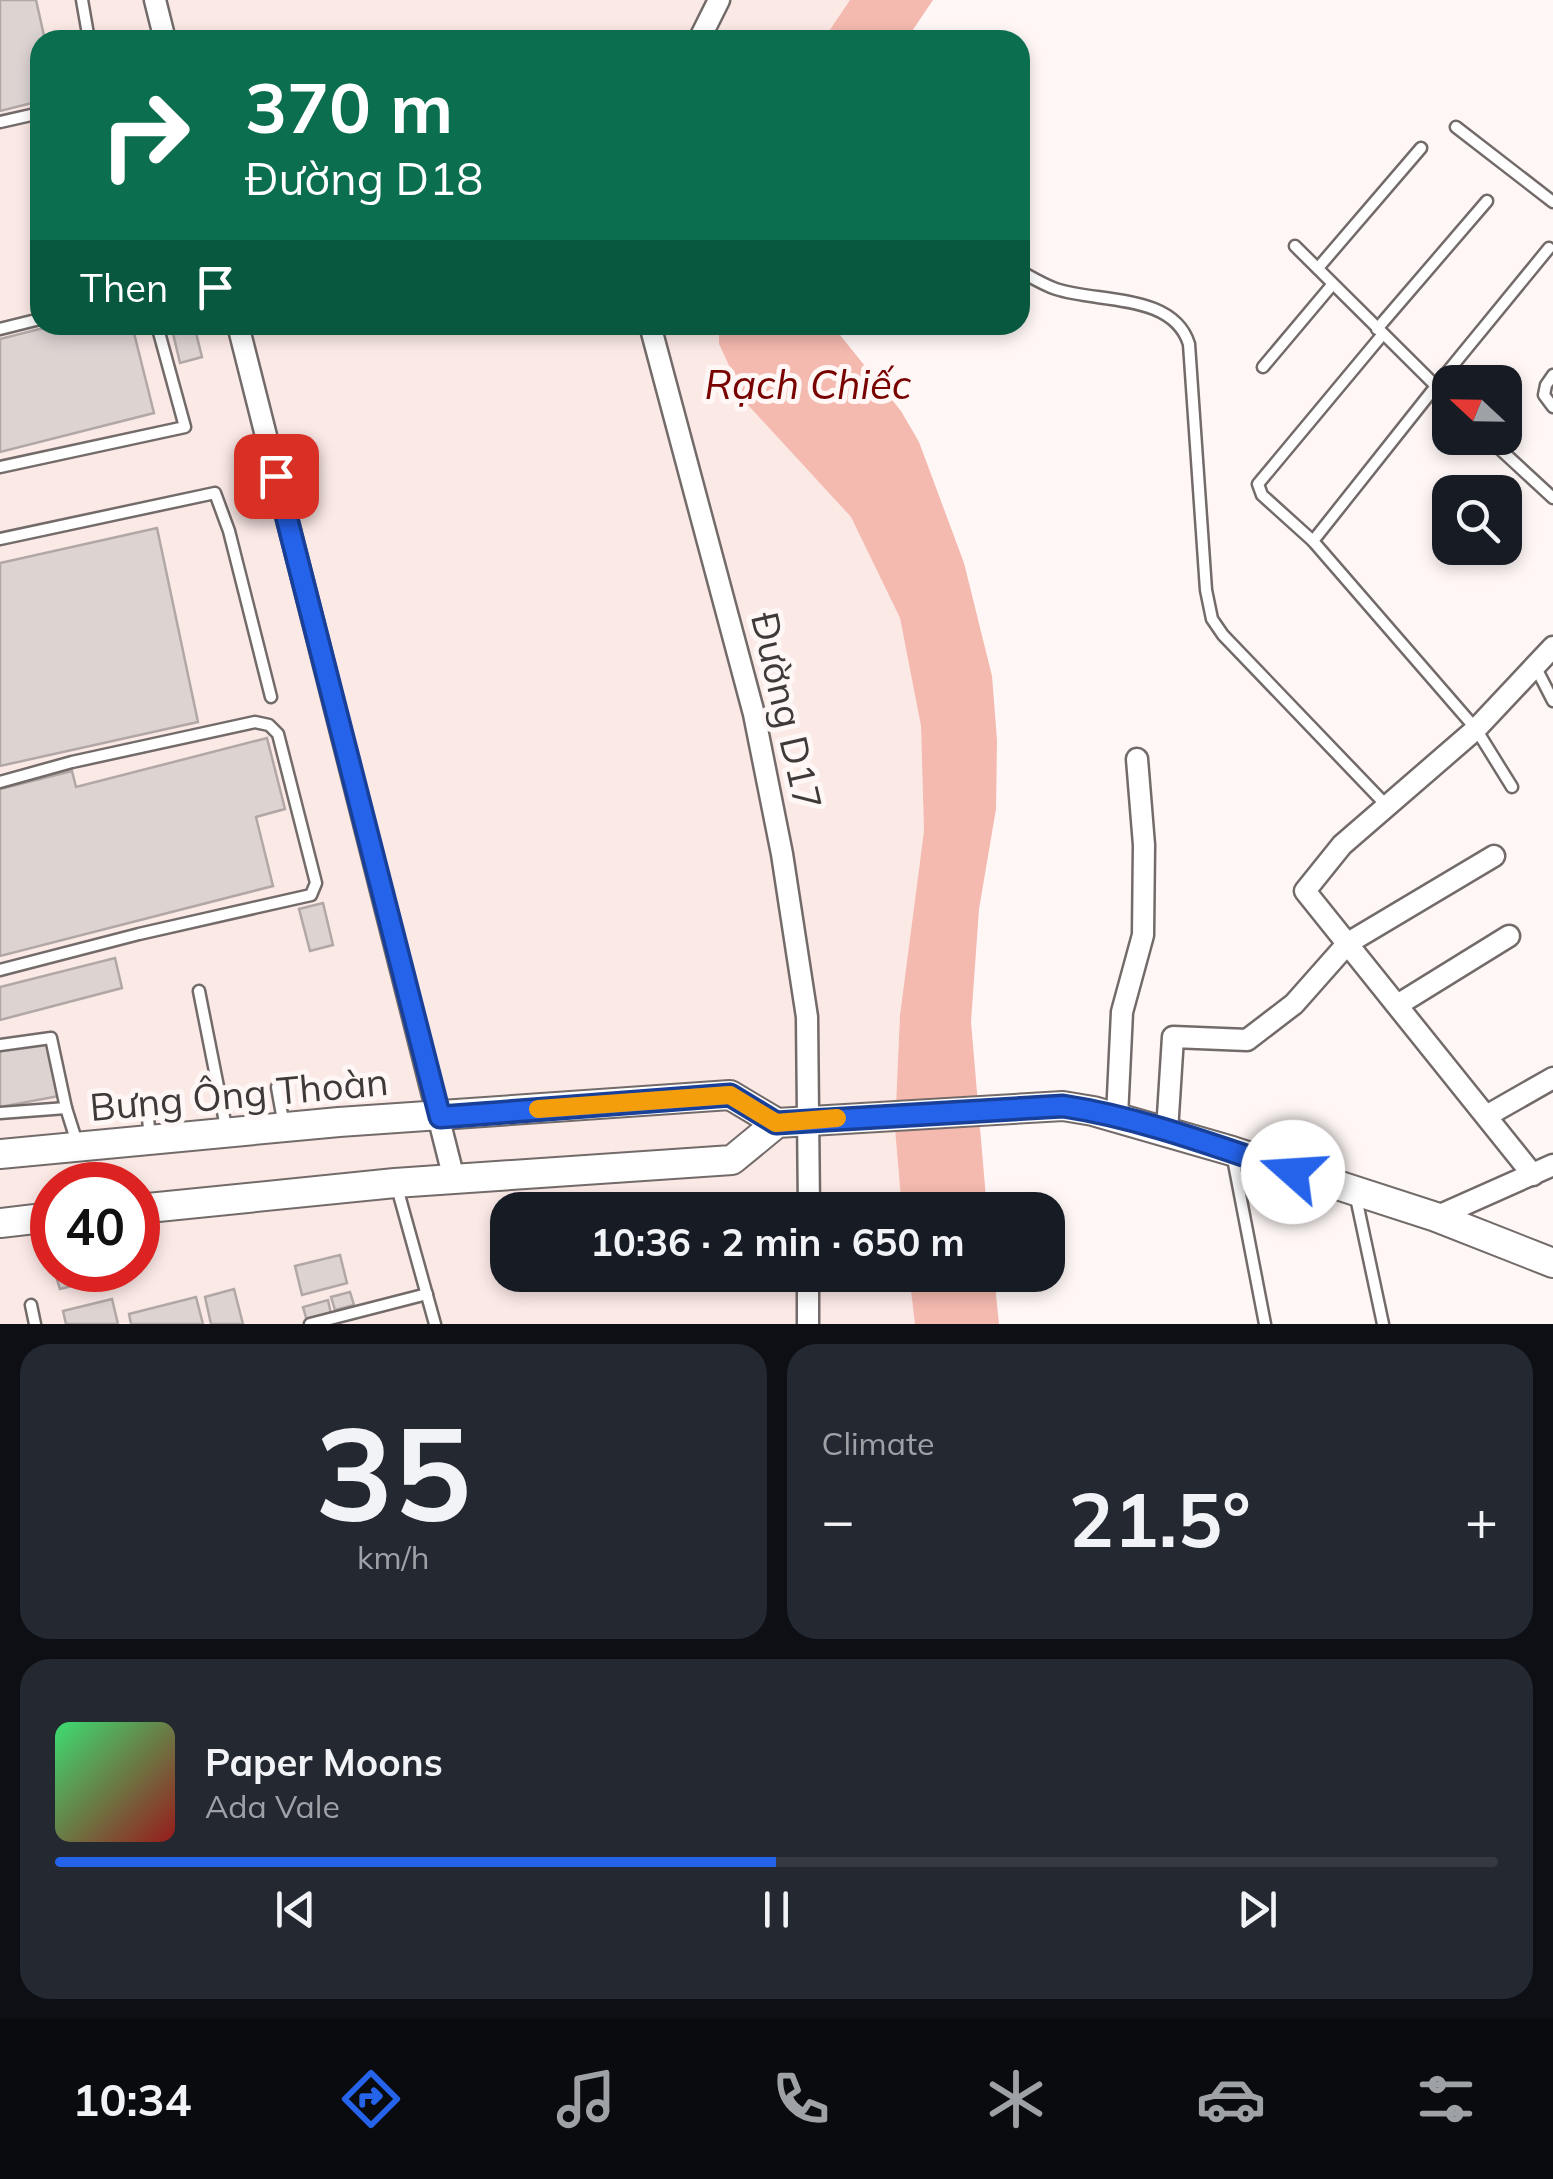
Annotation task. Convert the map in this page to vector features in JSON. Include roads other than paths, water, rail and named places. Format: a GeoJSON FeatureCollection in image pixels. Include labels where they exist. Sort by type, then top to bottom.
{"type":"FeatureCollection","features":[{"type":"Feature","properties":{"kind":"street"},"geometry":{"type":"LineString","coordinates":[[155,0],[162,30]]}},
{"type":"Feature","properties":{"kind":"street"},"geometry":{"type":"LineString","coordinates":[[704,30],[719,0]]}},
{"type":"Feature","properties":{"kind":"street"},"geometry":{"type":"LineString","coordinates":[[241,335],[454,1179]]}},
{"type":"Feature","properties":{"kind":"street","name":"Đường D17"},"geometry":{"type":"LineString","coordinates":[[653,335],[712,551],[761,749],[782,854],[807,1017],[810,1192]]}},
{"type":"Feature","properties":{"kind":"street"},"geometry":{"type":"LineString","coordinates":[[1533,1174],[1305,891],[1342,845],[1476,728],[1553,647]]}},
{"type":"Feature","properties":{"kind":"street"},"geometry":{"type":"LineString","coordinates":[[1117,1117],[1122,1012],[1143,936],[1144,845],[1137,759]]}},
{"type":"Feature","properties":{"kind":"street"},"geometry":{"type":"LineString","coordinates":[[1167,1131],[1174,1037],[1247,1040],[1294,1004],[1348,943],[1494,856]]}},
{"type":"Feature","properties":{"kind":"street"},"geometry":{"type":"LineString","coordinates":[[1399,1004],[1508,936]]}},
{"type":"Feature","properties":{"kind":"street"},"geometry":{"type":"LineString","coordinates":[[1488,1115],[1553,1078]]}},
{"type":"Feature","properties":{"kind":"street","name":"Bưng Ông Thoàn"},"geometry":{"type":"LineString","coordinates":[[0,1154],[284,1127],[730,1095],[776,1123]]}},
{"type":"Feature","properties":{"kind":"street"},"geometry":{"type":"LineString","coordinates":[[160,1207],[396,1183],[732,1160],[776,1123],[1063,1106],[1117,1117],[1232,1151],[1436,1217],[1553,1262]]}},
{"type":"Feature","properties":{"kind":"street"},"geometry":{"type":"LineString","coordinates":[[1436,1217],[1553,1165]]}},
{"type":"Feature","properties":{"kind":"street"},"geometry":{"type":"LineString","coordinates":[[0,1222],[30,1220]]}},
{"type":"Feature","properties":{"kind":"street"},"geometry":{"type":"LineString","coordinates":[[808,1292],[808,1324]]}},
{"type":"Feature","properties":{"kind":"lane"},"geometry":{"type":"LineString","coordinates":[[82,0],[87,30]]}},
{"type":"Feature","properties":{"kind":"lane"},"geometry":{"type":"LineString","coordinates":[[0,122],[30,115]]}},
{"type":"Feature","properties":{"kind":"lane"},"geometry":{"type":"LineString","coordinates":[[1456,127],[1553,202]]}},
{"type":"Feature","properties":{"kind":"lane"},"geometry":{"type":"LineString","coordinates":[[1318,268],[1421,148]]}},
{"type":"Feature","properties":{"kind":"lane"},"geometry":{"type":"LineString","coordinates":[[1487,201],[1258,484],[1262,495],[1313,541],[1476,728],[1512,787]]}},
{"type":"Feature","properties":{"kind":"lane"},"geometry":{"type":"LineString","coordinates":[[1295,246],[1432,382]]}},
{"type":"Feature","properties":{"kind":"lane"},"geometry":{"type":"LineString","coordinates":[[1453,365],[1550,248]]}},
{"type":"Feature","properties":{"kind":"lane"},"geometry":{"type":"LineString","coordinates":[[1030,276],[1055,288],[1157,309],[1184,326],[1189,344],[1206,590],[1212,618],[1387,806]]}},
{"type":"Feature","properties":{"kind":"lane"},"geometry":{"type":"LineString","coordinates":[[1262,367],[1332,285]]}},
{"type":"Feature","properties":{"kind":"lane"},"geometry":{"type":"LineString","coordinates":[[0,329],[30,322]]}},
{"type":"Feature","properties":{"kind":"lane"},"geometry":{"type":"LineString","coordinates":[[0,466],[185,426],[159,335]]}},
{"type":"Feature","properties":{"kind":"lane"},"geometry":{"type":"LineString","coordinates":[[1553,375],[1544,395],[1553,407]]}},
{"type":"Feature","properties":{"kind":"lane"},"geometry":{"type":"LineString","coordinates":[[1313,541],[1432,391]]}},
{"type":"Feature","properties":{"kind":"lane"},"geometry":{"type":"LineString","coordinates":[[1507,455],[1552,494]]}},
{"type":"Feature","properties":{"kind":"lane"},"geometry":{"type":"LineString","coordinates":[[0,540],[215,493],[229,532],[271,697]]}},
{"type":"Feature","properties":{"kind":"lane"},"geometry":{"type":"LineString","coordinates":[[1535,665],[1553,701]]}},
{"type":"Feature","properties":{"kind":"lane"},"geometry":{"type":"LineString","coordinates":[[0,782],[72,762],[256,722],[270,725],[278,734],[316,882],[311,895],[0,970]]}},
{"type":"Feature","properties":{"kind":"lane"},"geometry":{"type":"LineString","coordinates":[[198,991],[227,1133]]}},
{"type":"Feature","properties":{"kind":"lane"},"geometry":{"type":"LineString","coordinates":[[0,1045],[51,1038],[78,1146]]}},
{"type":"Feature","properties":{"kind":"lane"},"geometry":{"type":"LineString","coordinates":[[277,1087],[284,1127]]}},
{"type":"Feature","properties":{"kind":"lane"},"geometry":{"type":"LineString","coordinates":[[147,1107],[150,1140]]}},
{"type":"Feature","properties":{"kind":"lane"},"geometry":{"type":"LineString","coordinates":[[0,1113],[66,1108]]}},
{"type":"Feature","properties":{"kind":"lane"},"geometry":{"type":"LineString","coordinates":[[1232,1151],[1265,1324]]}},
{"type":"Feature","properties":{"kind":"lane"},"geometry":{"type":"LineString","coordinates":[[396,1183],[435,1324]]}},
{"type":"Feature","properties":{"kind":"lane"},"geometry":{"type":"LineString","coordinates":[[1354,1192],[1383,1324]]}},
{"type":"Feature","properties":{"kind":"lane"},"geometry":{"type":"LineString","coordinates":[[310,1324],[426,1294]]}},
{"type":"Feature","properties":{"kind":"lane"},"geometry":{"type":"LineString","coordinates":[[31,1304],[35,1324]]}},
{"type":"Feature","properties":{"kind":"water"},"geometry":{"type":"Polygon","coordinates":[[[850,0],[933,0],[913,30],[830,30],[850,0]]]}},
{"type":"Feature","properties":{"kind":"water","name":"Rạch Chiếc"},"geometry":{"type":"Polygon","coordinates":[[[719,335],[840,335],[901,411],[919,442],[964,563],[992,676],[997,740],[996,809],[979,909],[971,1022],[985,1192],[900,1192],[895,1129],[900,1015],[924,831],[921,726],[900,618],[851,517],[747,404],[719,344],[719,335]]]}},
{"type":"Feature","properties":{"kind":"water"},"geometry":{"type":"Polygon","coordinates":[[[911,1292],[996,1292],[999,1324],[915,1324],[911,1292]]]}}]}
